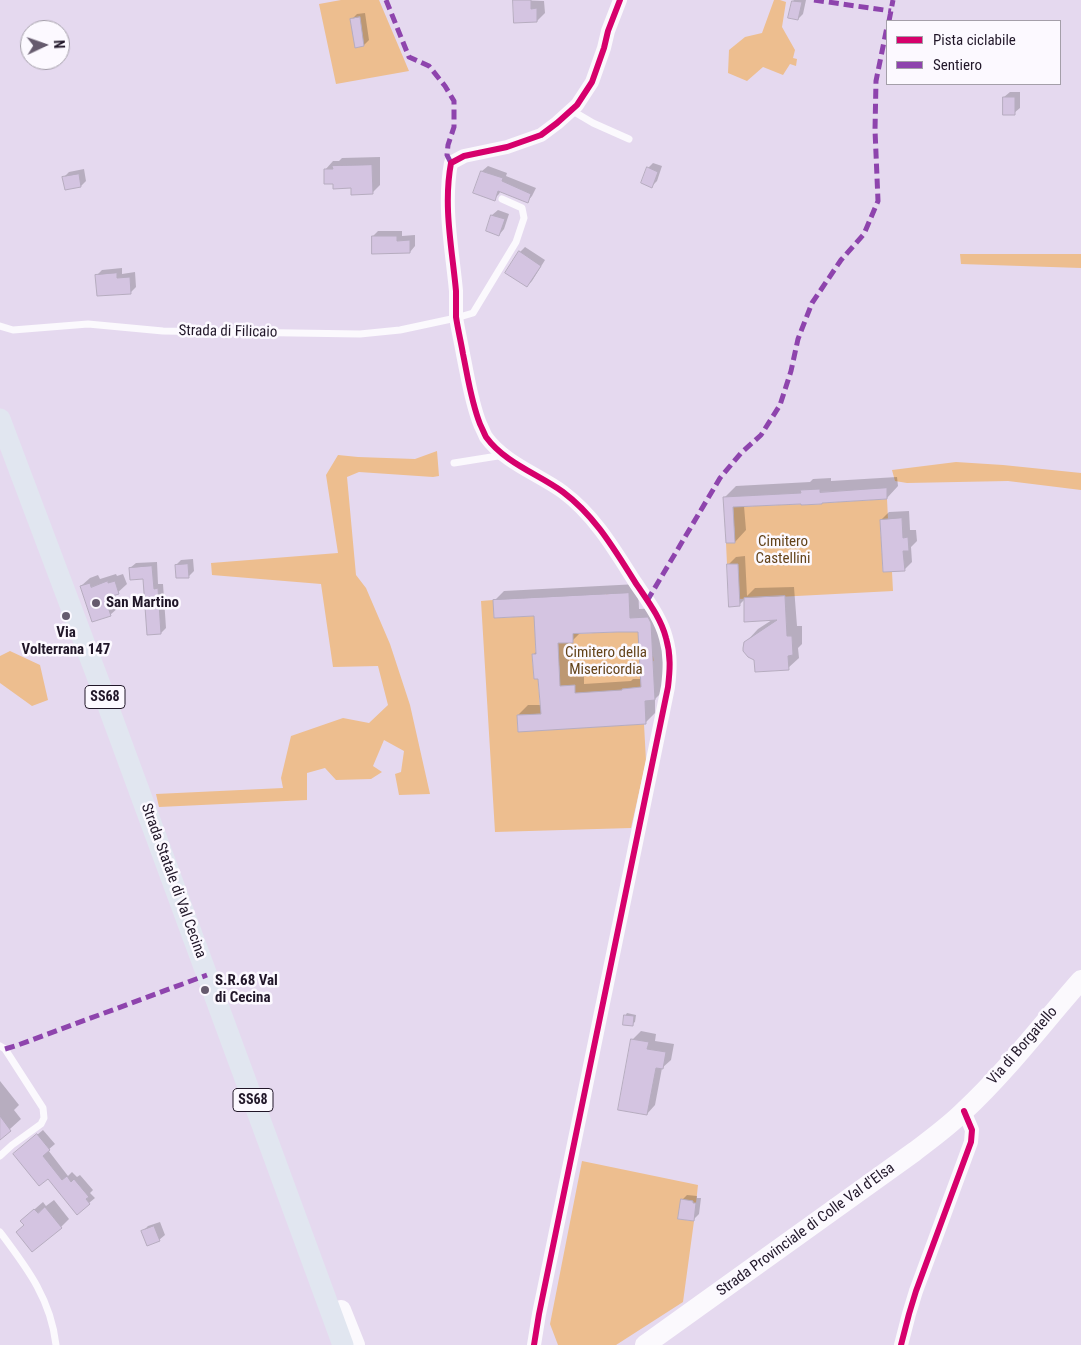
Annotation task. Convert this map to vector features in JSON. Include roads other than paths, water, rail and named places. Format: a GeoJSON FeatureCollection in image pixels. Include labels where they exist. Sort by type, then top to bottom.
{"type":"FeatureCollection","features":[{"type":"Feature","properties":{"kind":"main road","name":"Strada Statale di Val Cecina"},"geometry":{"type":"LineString","coordinates":[[0,419],[101,687],[343,1345]]}},
{"type":"Feature","properties":{"kind":"main road","name":"Via di Borgatello"},"geometry":{"type":"LineString","coordinates":[[964,1112],[1081,980]]}},
{"type":"Feature","properties":{"kind":"main road","name":"Strada Provinciale di Colle Val d'Elsa"},"geometry":{"type":"LineString","coordinates":[[645,1345],[914,1152],[964,1112]]}},
{"type":"Feature","properties":{"kind":"main road"},"geometry":{"type":"LineString","coordinates":[[298,1224],[330,1285],[355,1345]]}},
{"type":"Feature","properties":{"kind":"street"},"geometry":{"type":"LineString","coordinates":[[534,1345],[668,687],[671,668],[670,653],[658,616],[601,530],[577,504],[562,492],[500,453],[485,436],[473,405],[456,318],[456,292],[449,231],[448,178],[451,163],[464,156],[507,148],[541,135],[577,104],[592,82],[620,0]]}},
{"type":"Feature","properties":{"kind":"street"},"geometry":{"type":"LineString","coordinates":[[901,1345],[908,1314],[972,1138],[972,1130],[964,1112]]}},
{"type":"Feature","properties":{"kind":"lane"},"geometry":{"type":"LineString","coordinates":[[571,110],[592,123],[628,139]]}},
{"type":"Feature","properties":{"kind":"lane","name":"Strada di Filicaio"},"geometry":{"type":"LineString","coordinates":[[0,326],[13,330],[88,324],[163,331],[360,334],[400,330],[456,318],[473,313],[516,242],[524,218],[522,208],[502,199]]}},
{"type":"Feature","properties":{"kind":"lane"},"geometry":{"type":"LineString","coordinates":[[454,463],[504,455]]}},
{"type":"Feature","properties":{"kind":"lane"},"geometry":{"type":"LineString","coordinates":[[0,1156],[12,1144],[41,1124],[44,1115],[41,1104],[3,1048]]}},
{"type":"Feature","properties":{"kind":"lane"},"geometry":{"type":"LineString","coordinates":[[0,1232],[40,1289],[50,1316],[56,1345]]}},
{"type":"Feature","properties":{"kind":"place","name":"San Martino"},"geometry":{"type":"Point","coordinates":[96,603]}},
{"type":"Feature","properties":{"kind":"place","name":"Via Volterrana 147"},"geometry":{"type":"Point","coordinates":[66,616]}},
{"type":"Feature","properties":{"kind":"place","name":"S.R.68 Val di Cecina"},"geometry":{"type":"Point","coordinates":[205,990]}},
{"type":"Feature","properties":{"kind":"park label","name":"Cimitero Castellini"},"geometry":{"type":"Point","coordinates":[783,550]}},
{"type":"Feature","properties":{"kind":"park label","name":"Cimitero della Misericordia"},"geometry":{"type":"Point","coordinates":[606,662]}}]}
